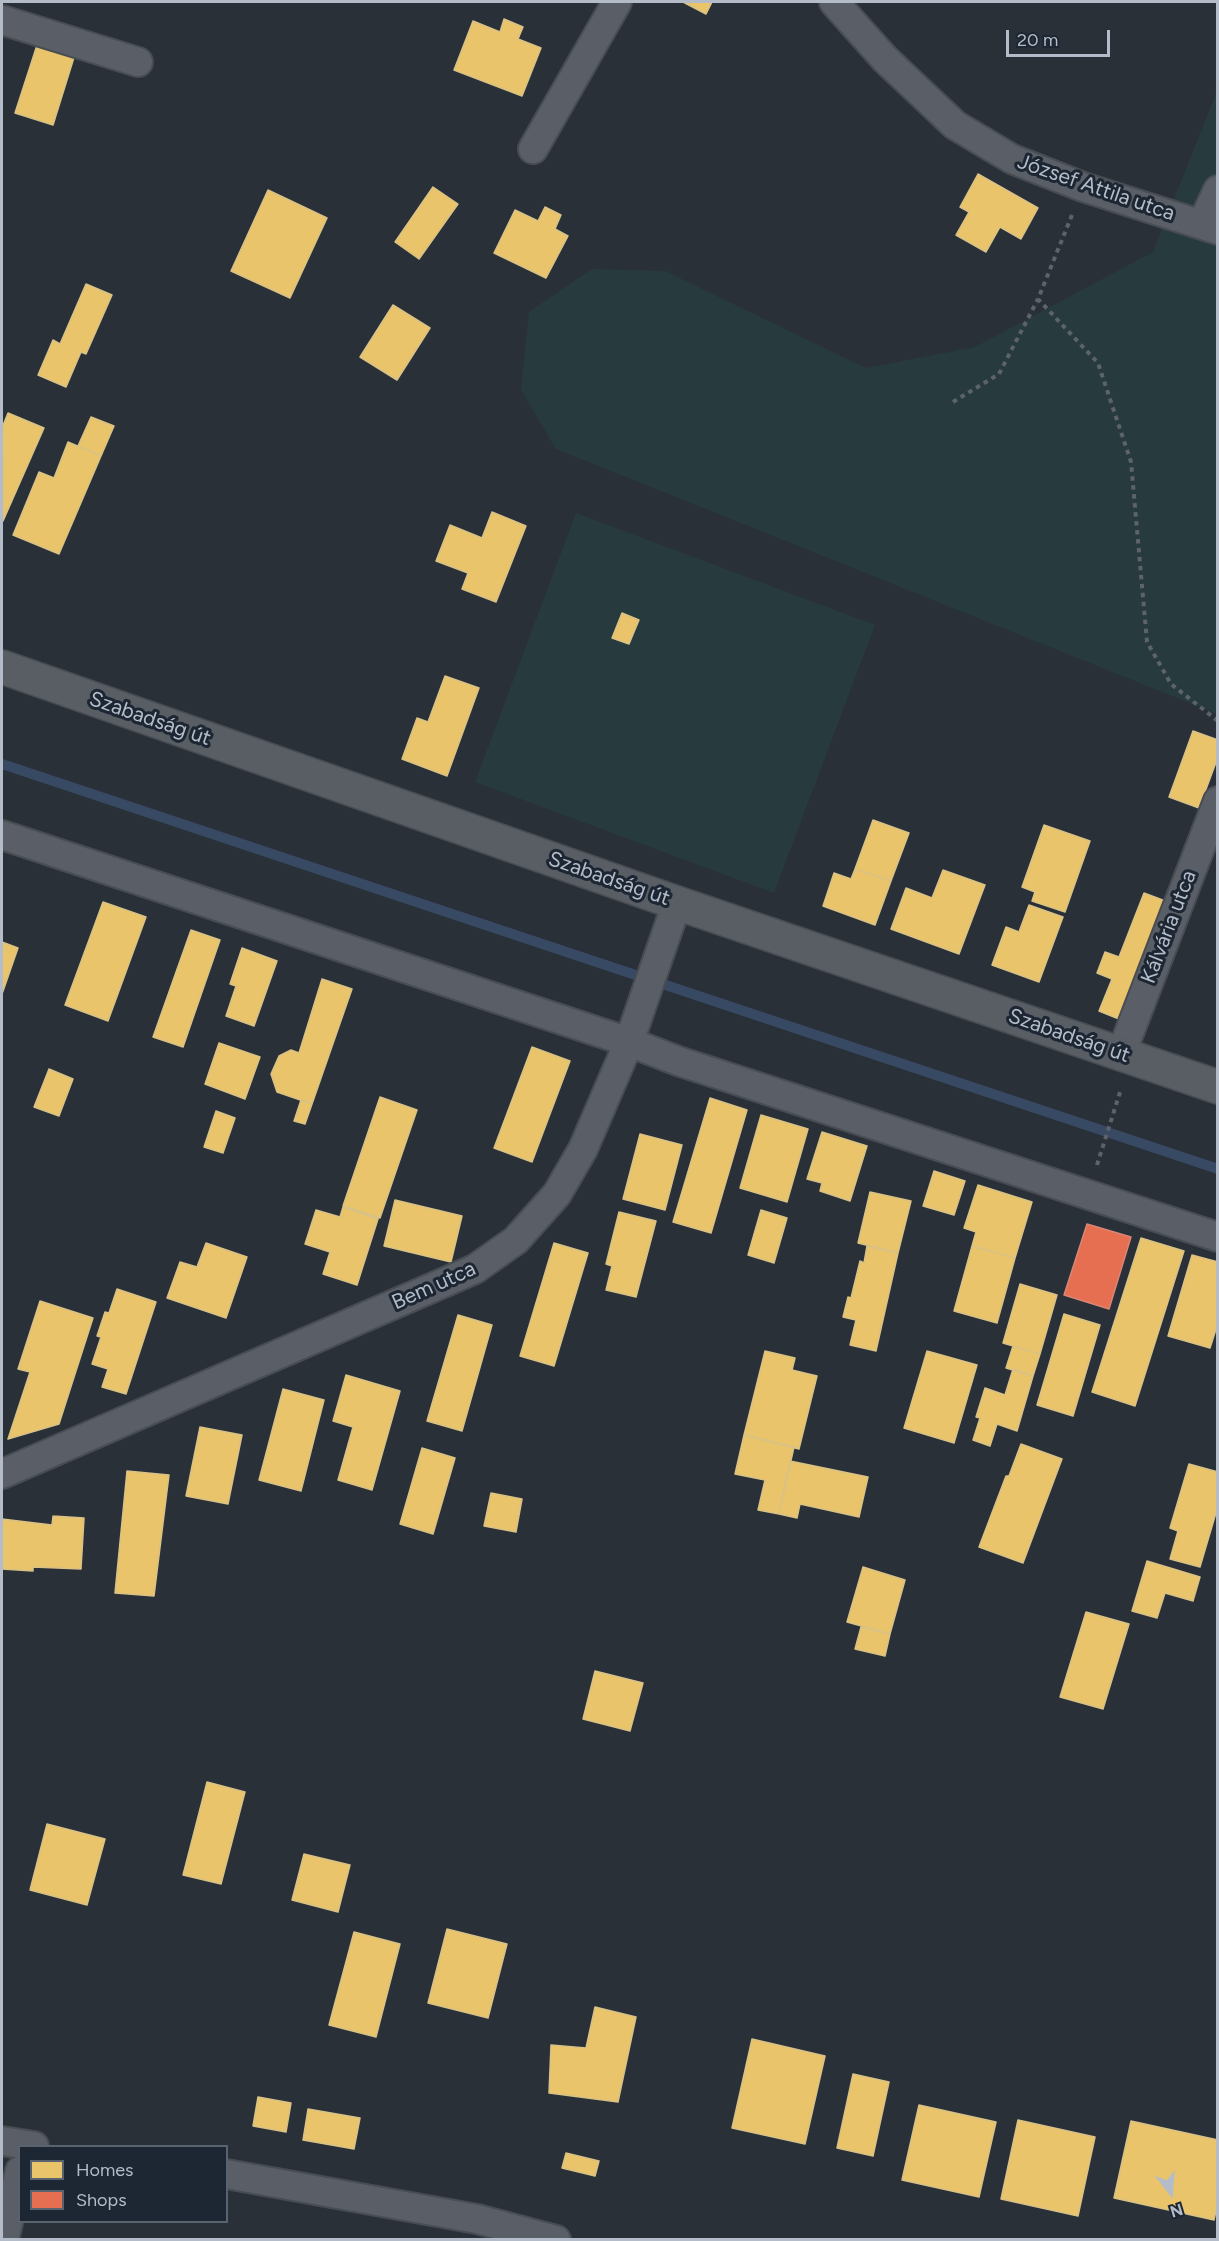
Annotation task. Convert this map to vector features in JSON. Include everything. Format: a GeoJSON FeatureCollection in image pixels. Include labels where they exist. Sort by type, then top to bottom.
{"type":"FeatureCollection","features":[{"type":"Feature","properties":{"kind":"main road","name":"Szabadság út"},"geometry":{"type":"LineString","coordinates":[[2,666],[677,903],[1218,1088]]}},
{"type":"Feature","properties":{"kind":"street"},"geometry":{"type":"LineString","coordinates":[[533,149],[617,2]]}},
{"type":"Feature","properties":{"kind":"street","name":"József Attila utca"},"geometry":{"type":"LineString","coordinates":[[834,2],[885,59],[955,125],[1012,159],[1083,187],[1210,227]]}},
{"type":"Feature","properties":{"kind":"street"},"geometry":{"type":"LineString","coordinates":[[2,20],[138,62]]}},
{"type":"Feature","properties":{"kind":"street"},"geometry":{"type":"LineString","coordinates":[[1210,227],[1218,190]]}},
{"type":"Feature","properties":{"kind":"street","name":"Kálvária utca"},"geometry":{"type":"LineString","coordinates":[[1121,1054],[1218,801]]}},
{"type":"Feature","properties":{"kind":"street"},"geometry":{"type":"LineString","coordinates":[[2,835],[634,1029],[678,1061],[1218,1237]]}},
{"type":"Feature","properties":{"kind":"street","name":"Bem utca"},"geometry":{"type":"LineString","coordinates":[[2,1474],[294,1345],[443,1283],[498,1255],[536,1220],[557,1194],[583,1149],[634,1029],[677,903]]}},
{"type":"Feature","properties":{"kind":"street"},"geometry":{"type":"LineString","coordinates":[[4,2240],[18,2166]]}},
{"type":"Feature","properties":{"kind":"street"},"geometry":{"type":"LineString","coordinates":[[228,2175],[477,2219],[556,2240]]}},
{"type":"Feature","properties":{"kind":"path"},"geometry":{"type":"LineString","coordinates":[[953,402],[999,374],[1038,299],[1083,187]]}},
{"type":"Feature","properties":{"kind":"path"},"geometry":{"type":"LineString","coordinates":[[1038,299],[1098,363],[1131,462],[1147,642],[1171,684],[1218,721]]}},
{"type":"Feature","properties":{"kind":"path"},"geometry":{"type":"LineString","coordinates":[[1103,1146],[1118,1098]]}},
{"type":"Feature","properties":{"kind":"green space"},"geometry":{"type":"Polygon","coordinates":[[[1217,91],[1217,714],[556,449],[521,390],[529,312],[592,269],[665,271],[866,368],[975,347],[1153,252],[1217,91]]]}},
{"type":"Feature","properties":{"kind":"green space"},"geometry":{"type":"Polygon","coordinates":[[[576,513],[875,625],[774,893],[475,782],[576,513]]]}},
{"type":"Feature","properties":{"kind":"building: Homes"},"geometry":{"type":"Polygon","coordinates":[[[683,2],[712,2],[706,14],[683,2]]]}},
{"type":"Feature","properties":{"kind":"building: Homes"},"geometry":{"type":"Polygon","coordinates":[[[504,19],[523,27],[518,39],[541,48],[522,96],[454,70],[473,21],[500,32],[504,19]]]}},
{"type":"Feature","properties":{"kind":"building: Homes"},"geometry":{"type":"Polygon","coordinates":[[[39,39],[76,51],[53,125],[15,113],[39,39]]]}},
{"type":"Feature","properties":{"kind":"building: Homes"},"geometry":{"type":"Polygon","coordinates":[[[978,174],[1038,208],[1021,239],[1000,227],[986,252],[956,235],[969,212],[960,207],[978,174]]]}},
{"type":"Feature","properties":{"kind":"building: Homes"},"geometry":{"type":"Polygon","coordinates":[[[433,187],[458,204],[419,259],[395,242],[433,187]]]}},
{"type":"Feature","properties":{"kind":"building: Homes"},"geometry":{"type":"Polygon","coordinates":[[[268,190],[327,218],[290,298],[231,271],[268,190]]]}},
{"type":"Feature","properties":{"kind":"building: Homes"},"geometry":{"type":"Polygon","coordinates":[[[545,207],[561,215],[555,229],[568,236],[546,278],[494,253],[515,210],[538,221],[545,207]]]}},
{"type":"Feature","properties":{"kind":"building: Homes"},"geometry":{"type":"Polygon","coordinates":[[[86,284],[112,295],[86,354],[81,352],[66,387],[38,375],[53,340],[60,344],[86,284]]]}},
{"type":"Feature","properties":{"kind":"building: Homes"},"geometry":{"type":"Polygon","coordinates":[[[393,305],[430,328],[397,380],[360,357],[393,305]]]}},
{"type":"Feature","properties":{"kind":"building: Homes"},"geometry":{"type":"Polygon","coordinates":[[[8,413],[44,428],[3,521],[2,428],[8,413]]]}},
{"type":"Feature","properties":{"kind":"building: Homes"},"geometry":{"type":"Polygon","coordinates":[[[91,417],[114,426],[101,456],[78,446],[91,417]]]}},
{"type":"Feature","properties":{"kind":"building: Homes"},"geometry":{"type":"Polygon","coordinates":[[[68,442],[101,456],[59,554],[13,535],[39,472],[54,478],[68,442]]]}},
{"type":"Feature","properties":{"kind":"building: Homes"},"geometry":{"type":"Polygon","coordinates":[[[492,512],[526,526],[496,602],[462,589],[468,573],[436,561],[450,525],[482,538],[492,512]]]}},
{"type":"Feature","properties":{"kind":"building: Homes"},"geometry":{"type":"Polygon","coordinates":[[[622,613],[639,620],[629,644],[612,638],[622,613]]]}},
{"type":"Feature","properties":{"kind":"building: Homes"},"geometry":{"type":"Polygon","coordinates":[[[445,676],[479,688],[447,776],[402,759],[417,718],[428,722],[445,676]]]}},
{"type":"Feature","properties":{"kind":"building: Homes"},"geometry":{"type":"Polygon","coordinates":[[[1193,731],[1218,740],[1218,757],[1199,808],[1169,797],[1193,731]]]}},
{"type":"Feature","properties":{"kind":"building: Homes"},"geometry":{"type":"Polygon","coordinates":[[[873,820],[909,833],[891,881],[855,869],[873,820]]]}},
{"type":"Feature","properties":{"kind":"building: Homes"},"geometry":{"type":"Polygon","coordinates":[[[1044,825],[1090,841],[1065,912],[1032,901],[1035,892],[1022,887],[1044,825]]]}},
{"type":"Feature","properties":{"kind":"building: Homes"},"geometry":{"type":"Polygon","coordinates":[[[855,869],[891,881],[875,925],[823,906],[834,873],[851,879],[855,869]]]}},
{"type":"Feature","properties":{"kind":"building: Homes"},"geometry":{"type":"Polygon","coordinates":[[[943,870],[985,885],[959,954],[891,929],[906,888],[932,898],[943,870]]]}},
{"type":"Feature","properties":{"kind":"building: Homes"},"geometry":{"type":"Polygon","coordinates":[[[1144,893],[1168,902],[1124,1021],[1099,1011],[1112,979],[1097,973],[1105,952],[1119,957],[1144,893]]]}},
{"type":"Feature","properties":{"kind":"building: Homes"},"geometry":{"type":"Polygon","coordinates":[[[103,902],[146,917],[108,1021],[65,1005],[103,902]]]}},
{"type":"Feature","properties":{"kind":"building: Homes"},"geometry":{"type":"Polygon","coordinates":[[[1029,905],[1063,917],[1039,982],[992,965],[1006,927],[1019,932],[1029,905]]]}},
{"type":"Feature","properties":{"kind":"building: Homes"},"geometry":{"type":"Polygon","coordinates":[[[191,930],[220,940],[183,1047],[153,1037],[191,930]]]}},
{"type":"Feature","properties":{"kind":"building: Homes"},"geometry":{"type":"Polygon","coordinates":[[[2,942],[18,948],[2,994],[2,942]]]}},
{"type":"Feature","properties":{"kind":"building: Homes"},"geometry":{"type":"Polygon","coordinates":[[[242,948],[277,961],[254,1026],[226,1016],[236,986],[230,984],[242,948]]]}},
{"type":"Feature","properties":{"kind":"building: Homes"},"geometry":{"type":"Polygon","coordinates":[[[322,979],[352,989],[312,1104],[277,1092],[271,1074],[279,1056],[291,1050],[299,1053],[322,979]]]}},
{"type":"Feature","properties":{"kind":"building: Homes"},"geometry":{"type":"Polygon","coordinates":[[[219,1043],[260,1057],[245,1099],[205,1084],[219,1043]]]}},
{"type":"Feature","properties":{"kind":"building: Homes"},"geometry":{"type":"Polygon","coordinates":[[[532,1047],[570,1061],[532,1162],[494,1148],[532,1047]]]}},
{"type":"Feature","properties":{"kind":"building: Homes"},"geometry":{"type":"Polygon","coordinates":[[[49,1069],[73,1079],[59,1116],[34,1107],[49,1069]]]}},
{"type":"Feature","properties":{"kind":"building: Homes"},"geometry":{"type":"Polygon","coordinates":[[[380,1097],[417,1110],[380,1218],[343,1206],[380,1097]]]}},
{"type":"Feature","properties":{"kind":"building: Homes"},"geometry":{"type":"Polygon","coordinates":[[[710,1098],[747,1110],[711,1233],[673,1222],[710,1098]]]}},
{"type":"Feature","properties":{"kind":"building: Homes"},"geometry":{"type":"Polygon","coordinates":[[[301,1100],[312,1104],[305,1124],[294,1121],[301,1100]]]}},
{"type":"Feature","properties":{"kind":"building: Homes"},"geometry":{"type":"Polygon","coordinates":[[[216,1111],[235,1118],[223,1153],[204,1147],[216,1111]]]}},
{"type":"Feature","properties":{"kind":"building: Homes"},"geometry":{"type":"Polygon","coordinates":[[[761,1115],[808,1129],[787,1202],[740,1188],[761,1115]]]}},
{"type":"Feature","properties":{"kind":"building: Homes"},"geometry":{"type":"Polygon","coordinates":[[[822,1132],[867,1146],[850,1201],[820,1191],[822,1183],[807,1179],[822,1132]]]}},
{"type":"Feature","properties":{"kind":"building: Homes"},"geometry":{"type":"Polygon","coordinates":[[[640,1134],[682,1145],[665,1210],[623,1199],[640,1134]]]}},
{"type":"Feature","properties":{"kind":"building: Homes"},"geometry":{"type":"Polygon","coordinates":[[[934,1171],[965,1181],[954,1215],[923,1206],[934,1171]]]}},
{"type":"Feature","properties":{"kind":"building: Homes"},"geometry":{"type":"Polygon","coordinates":[[[978,1185],[1032,1202],[1015,1258],[972,1246],[976,1232],[964,1228],[978,1185]]]}},
{"type":"Feature","properties":{"kind":"building: Homes"},"geometry":{"type":"Polygon","coordinates":[[[870,1192],[911,1201],[898,1253],[858,1243],[870,1192]]]}},
{"type":"Feature","properties":{"kind":"building: Homes"},"geometry":{"type":"Polygon","coordinates":[[[395,1200],[462,1216],[451,1262],[384,1246],[395,1200]]]}},
{"type":"Feature","properties":{"kind":"building: Homes"},"geometry":{"type":"Polygon","coordinates":[[[343,1207],[378,1219],[357,1285],[323,1274],[330,1252],[305,1244],[316,1210],[340,1217],[343,1207]]]}},
{"type":"Feature","properties":{"kind":"building: Homes"},"geometry":{"type":"Polygon","coordinates":[[[761,1210],[787,1218],[774,1263],[748,1255],[761,1210]]]}},
{"type":"Feature","properties":{"kind":"building: Homes"},"geometry":{"type":"Polygon","coordinates":[[[619,1212],[656,1221],[636,1297],[606,1290],[612,1266],[606,1264],[619,1212]]]}},
{"type":"Feature","properties":{"kind":"building: Homes"},"geometry":{"type":"Polygon","coordinates":[[[1141,1238],[1184,1251],[1135,1406],[1092,1392],[1141,1238]]]}},
{"type":"Feature","properties":{"kind":"building: Homes"},"geometry":{"type":"Polygon","coordinates":[[[206,1243],[247,1257],[226,1318],[167,1298],[180,1262],[197,1267],[206,1243]]]}},
{"type":"Feature","properties":{"kind":"building: Homes"},"geometry":{"type":"Polygon","coordinates":[[[554,1243],[588,1253],[554,1366],[520,1356],[554,1243]]]}},
{"type":"Feature","properties":{"kind":"building: Homes"},"geometry":{"type":"Polygon","coordinates":[[[867,1246],[898,1253],[876,1351],[850,1345],[856,1320],[843,1317],[848,1297],[851,1298],[860,1261],[864,1263],[867,1246]]]}},
{"type":"Feature","properties":{"kind":"building: Homes"},"geometry":{"type":"Polygon","coordinates":[[[972,1246],[1015,1258],[997,1323],[954,1311],[972,1246]]]}},
{"type":"Feature","properties":{"kind":"building: Homes"},"geometry":{"type":"Polygon","coordinates":[[[1192,1255],[1218,1262],[1218,1323],[1210,1348],[1168,1336],[1192,1255]]]}},
{"type":"Feature","properties":{"kind":"building: Homes"},"geometry":{"type":"Polygon","coordinates":[[[1020,1284],[1057,1295],[1040,1354],[1003,1343],[1020,1284]]]}},
{"type":"Feature","properties":{"kind":"building: Homes"},"geometry":{"type":"Polygon","coordinates":[[[117,1289],[156,1302],[126,1394],[102,1387],[108,1369],[92,1364],[101,1337],[97,1336],[105,1312],[109,1313],[117,1289]]]}},
{"type":"Feature","properties":{"kind":"building: Homes"},"geometry":{"type":"Polygon","coordinates":[[[40,1301],[93,1318],[59,1424],[8,1439],[30,1372],[18,1369],[40,1301]]]}},
{"type":"Feature","properties":{"kind":"building: Homes"},"geometry":{"type":"Polygon","coordinates":[[[1064,1314],[1100,1325],[1073,1416],[1037,1405],[1064,1314]]]}},
{"type":"Feature","properties":{"kind":"building: Homes"},"geometry":{"type":"Polygon","coordinates":[[[458,1315],[492,1325],[462,1431],[427,1421],[458,1315]]]}},
{"type":"Feature","properties":{"kind":"building: Homes"},"geometry":{"type":"Polygon","coordinates":[[[1013,1346],[1040,1354],[1033,1376],[1006,1368],[1013,1346]]]}},
{"type":"Feature","properties":{"kind":"building: Homes"},"geometry":{"type":"Polygon","coordinates":[[[765,1351],[795,1358],[792,1370],[817,1376],[799,1449],[744,1435],[765,1351]]]}},
{"type":"Feature","properties":{"kind":"building: Homes"},"geometry":{"type":"Polygon","coordinates":[[[927,1351],[977,1365],[954,1443],[904,1428],[927,1351]]]}},
{"type":"Feature","properties":{"kind":"building: Homes"},"geometry":{"type":"Polygon","coordinates":[[[1013,1369],[1033,1376],[1017,1431],[997,1424],[990,1446],[973,1440],[980,1418],[976,1417],[985,1388],[1005,1395],[1013,1369]]]}},
{"type":"Feature","properties":{"kind":"building: Homes"},"geometry":{"type":"Polygon","coordinates":[[[346,1375],[400,1391],[372,1490],[338,1480],[353,1427],[333,1421],[346,1375]]]}},
{"type":"Feature","properties":{"kind":"building: Homes"},"geometry":{"type":"Polygon","coordinates":[[[283,1389],[324,1400],[301,1491],[259,1480],[283,1389]]]}},
{"type":"Feature","properties":{"kind":"building: Homes"},"geometry":{"type":"Polygon","coordinates":[[[200,1427],[242,1435],[228,1504],[186,1496],[200,1427]]]}},
{"type":"Feature","properties":{"kind":"building: Homes"},"geometry":{"type":"Polygon","coordinates":[[[744,1435],[794,1447],[779,1514],[758,1510],[765,1480],[735,1474],[744,1435]]]}},
{"type":"Feature","properties":{"kind":"building: Homes"},"geometry":{"type":"Polygon","coordinates":[[[1021,1444],[1062,1459],[1023,1563],[979,1547],[1006,1476],[1009,1476],[1021,1444]]]}},
{"type":"Feature","properties":{"kind":"building: Homes"},"geometry":{"type":"Polygon","coordinates":[[[422,1448],[455,1458],[433,1534],[400,1524],[422,1448]]]}},
{"type":"Feature","properties":{"kind":"building: Homes"},"geometry":{"type":"Polygon","coordinates":[[[790,1461],[868,1477],[859,1517],[800,1504],[797,1518],[779,1514],[790,1461]]]}},
{"type":"Feature","properties":{"kind":"building: Homes"},"geometry":{"type":"Polygon","coordinates":[[[1189,1464],[1218,1472],[1218,1506],[1200,1567],[1170,1559],[1178,1531],[1170,1528],[1189,1464]]]}},
{"type":"Feature","properties":{"kind":"building: Homes"},"geometry":{"type":"Polygon","coordinates":[[[127,1471],[169,1475],[154,1596],[115,1593],[127,1471]]]}},
{"type":"Feature","properties":{"kind":"building: Homes"},"geometry":{"type":"Polygon","coordinates":[[[491,1493],[522,1499],[516,1532],[484,1526],[491,1493]]]}},
{"type":"Feature","properties":{"kind":"building: Homes"},"geometry":{"type":"Polygon","coordinates":[[[53,1516],[84,1518],[81,1569],[33,1567],[33,1571],[2,1569],[2,1519],[52,1525],[53,1516]]]}},
{"type":"Feature","properties":{"kind":"building: Homes"},"geometry":{"type":"Polygon","coordinates":[[[1147,1561],[1200,1577],[1193,1601],[1165,1593],[1157,1618],[1132,1611],[1147,1561]]]}},
{"type":"Feature","properties":{"kind":"building: Homes"},"geometry":{"type":"Polygon","coordinates":[[[863,1567],[905,1580],[890,1634],[847,1622],[863,1567]]]}},
{"type":"Feature","properties":{"kind":"building: Homes"},"geometry":{"type":"Polygon","coordinates":[[[1086,1612],[1129,1624],[1103,1709],[1060,1697],[1086,1612]]]}},
{"type":"Feature","properties":{"kind":"building: Homes"},"geometry":{"type":"Polygon","coordinates":[[[861,1627],[890,1634],[885,1656],[855,1649],[861,1627]]]}},
{"type":"Feature","properties":{"kind":"building: Homes"},"geometry":{"type":"Polygon","coordinates":[[[595,1671],[643,1683],[630,1731],[583,1719],[595,1671]]]}},
{"type":"Feature","properties":{"kind":"building: Homes"},"geometry":{"type":"Polygon","coordinates":[[[207,1782],[245,1792],[221,1884],[183,1875],[207,1782]]]}},
{"type":"Feature","properties":{"kind":"building: Homes"},"geometry":{"type":"Polygon","coordinates":[[[47,1824],[105,1839],[87,1905],[30,1890],[47,1824]]]}},
{"type":"Feature","properties":{"kind":"building: Homes"},"geometry":{"type":"Polygon","coordinates":[[[304,1854],[350,1865],[338,1912],[292,1900],[304,1854]]]}},
{"type":"Feature","properties":{"kind":"building: Homes"},"geometry":{"type":"Polygon","coordinates":[[[447,1929],[507,1944],[488,2018],[428,2003],[447,1929]]]}},
{"type":"Feature","properties":{"kind":"building: Homes"},"geometry":{"type":"Polygon","coordinates":[[[354,1932],[400,1944],[376,2037],[329,2025],[354,1932]]]}},
{"type":"Feature","properties":{"kind":"building: Homes"},"geometry":{"type":"Polygon","coordinates":[[[595,2007],[636,2017],[618,2102],[549,2093],[551,2045],[586,2048],[595,2007]]]}},
{"type":"Feature","properties":{"kind":"building: Homes"},"geometry":{"type":"Polygon","coordinates":[[[752,2039],[825,2056],[805,2144],[732,2128],[752,2039]]]}},
{"type":"Feature","properties":{"kind":"building: Homes"},"geometry":{"type":"Polygon","coordinates":[[[853,2074],[889,2082],[873,2156],[837,2148],[853,2074]]]}},
{"type":"Feature","properties":{"kind":"building: Homes"},"geometry":{"type":"Polygon","coordinates":[[[258,2097],[291,2103],[286,2132],[253,2126],[258,2097]]]}},
{"type":"Feature","properties":{"kind":"building: Homes"},"geometry":{"type":"Polygon","coordinates":[[[919,2105],[996,2122],[979,2197],[902,2180],[919,2105]]]}},
{"type":"Feature","properties":{"kind":"building: Homes"},"geometry":{"type":"Polygon","coordinates":[[[308,2109],[360,2118],[354,2149],[303,2140],[308,2109]]]}},
{"type":"Feature","properties":{"kind":"building: Homes"},"geometry":{"type":"Polygon","coordinates":[[[1018,2120],[1095,2137],[1078,2216],[1001,2199],[1018,2120]]]}},
{"type":"Feature","properties":{"kind":"building: Homes"},"geometry":{"type":"Polygon","coordinates":[[[1131,2121],[1218,2140],[1218,2202],[1214,2220],[1114,2198],[1131,2121]]]}},
{"type":"Feature","properties":{"kind":"building: Homes"},"geometry":{"type":"Polygon","coordinates":[[[566,2153],[599,2161],[595,2176],[562,2168],[566,2153]]]}},
{"type":"Feature","properties":{"kind":"building: Shops"},"geometry":{"type":"Polygon","coordinates":[[[1087,1224],[1131,1237],[1109,1309],[1064,1295],[1087,1224]]]}},
{"type":"Feature","properties":{"kind":"waterway"},"geometry":{"type":"LineString","coordinates":[[2,764],[1218,1169]]}}]}
